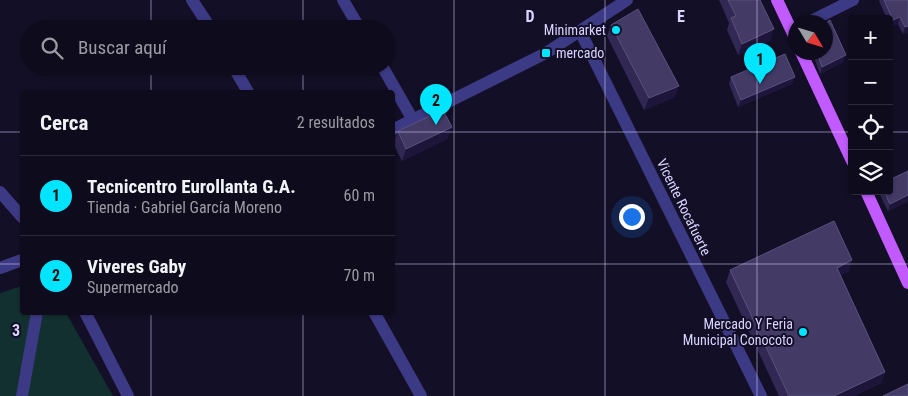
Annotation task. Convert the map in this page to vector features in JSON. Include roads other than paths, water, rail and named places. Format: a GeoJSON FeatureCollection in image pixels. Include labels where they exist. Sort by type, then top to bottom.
{"type":"FeatureCollection","features":[{"type":"Feature","properties":{"kind":"main road"},"geometry":{"type":"LineString","coordinates":[[777,0],[788,22]]}},
{"type":"Feature","properties":{"kind":"main road"},"geometry":{"type":"LineString","coordinates":[[805,60],[848,152]]}},
{"type":"Feature","properties":{"kind":"main road"},"geometry":{"type":"LineString","coordinates":[[868,195],[908,283]]}},
{"type":"Feature","properties":{"kind":"street"},"geometry":{"type":"LineString","coordinates":[[192,0],[205,20]]}},
{"type":"Feature","properties":{"kind":"street"},"geometry":{"type":"LineString","coordinates":[[344,0],[355,20]]}},
{"type":"Feature","properties":{"kind":"street"},"geometry":{"type":"LineString","coordinates":[[395,129],[546,53],[627,0]]}},
{"type":"Feature","properties":{"kind":"street"},"geometry":{"type":"LineString","coordinates":[[823,15],[853,0]]}},
{"type":"Feature","properties":{"kind":"street","name":"Vicente Rocafuerte"},"geometry":{"type":"LineString","coordinates":[[580,31],[761,396]]}},
{"type":"Feature","properties":{"kind":"street"},"geometry":{"type":"LineString","coordinates":[[238,75],[247,90]]}},
{"type":"Feature","properties":{"kind":"street"},"geometry":{"type":"LineString","coordinates":[[387,75],[413,120]]}},
{"type":"Feature","properties":{"kind":"street"},"geometry":{"type":"LineString","coordinates":[[0,192],[20,215]]}},
{"type":"Feature","properties":{"kind":"street"},"geometry":{"type":"LineString","coordinates":[[0,268],[20,261]]}},
{"type":"Feature","properties":{"kind":"street"},"geometry":{"type":"LineString","coordinates":[[22,396],[36,315]]}},
{"type":"Feature","properties":{"kind":"street"},"geometry":{"type":"LineString","coordinates":[[87,315],[128,396]]}},
{"type":"Feature","properties":{"kind":"street"},"geometry":{"type":"LineString","coordinates":[[376,315],[421,396]]}},
{"type":"Feature","properties":{"kind":"place","name":"Minimarket"},"geometry":{"type":"Point","coordinates":[616,30]}},
{"type":"Feature","properties":{"kind":"place","name":"mercado"},"geometry":{"type":"Point","coordinates":[546,53]}},
{"type":"Feature","properties":{"kind":"place","name":"Tecnicentro Eurollanta G.A."},"geometry":{"type":"Point","coordinates":[760,84]}},
{"type":"Feature","properties":{"kind":"place","name":"Viveres Gaby"},"geometry":{"type":"Point","coordinates":[436,125]}},
{"type":"Feature","properties":{"kind":"place","name":"Mercado Y Feria Municipal Conocoto"},"geometry":{"type":"Point","coordinates":[803,332]}}]}
